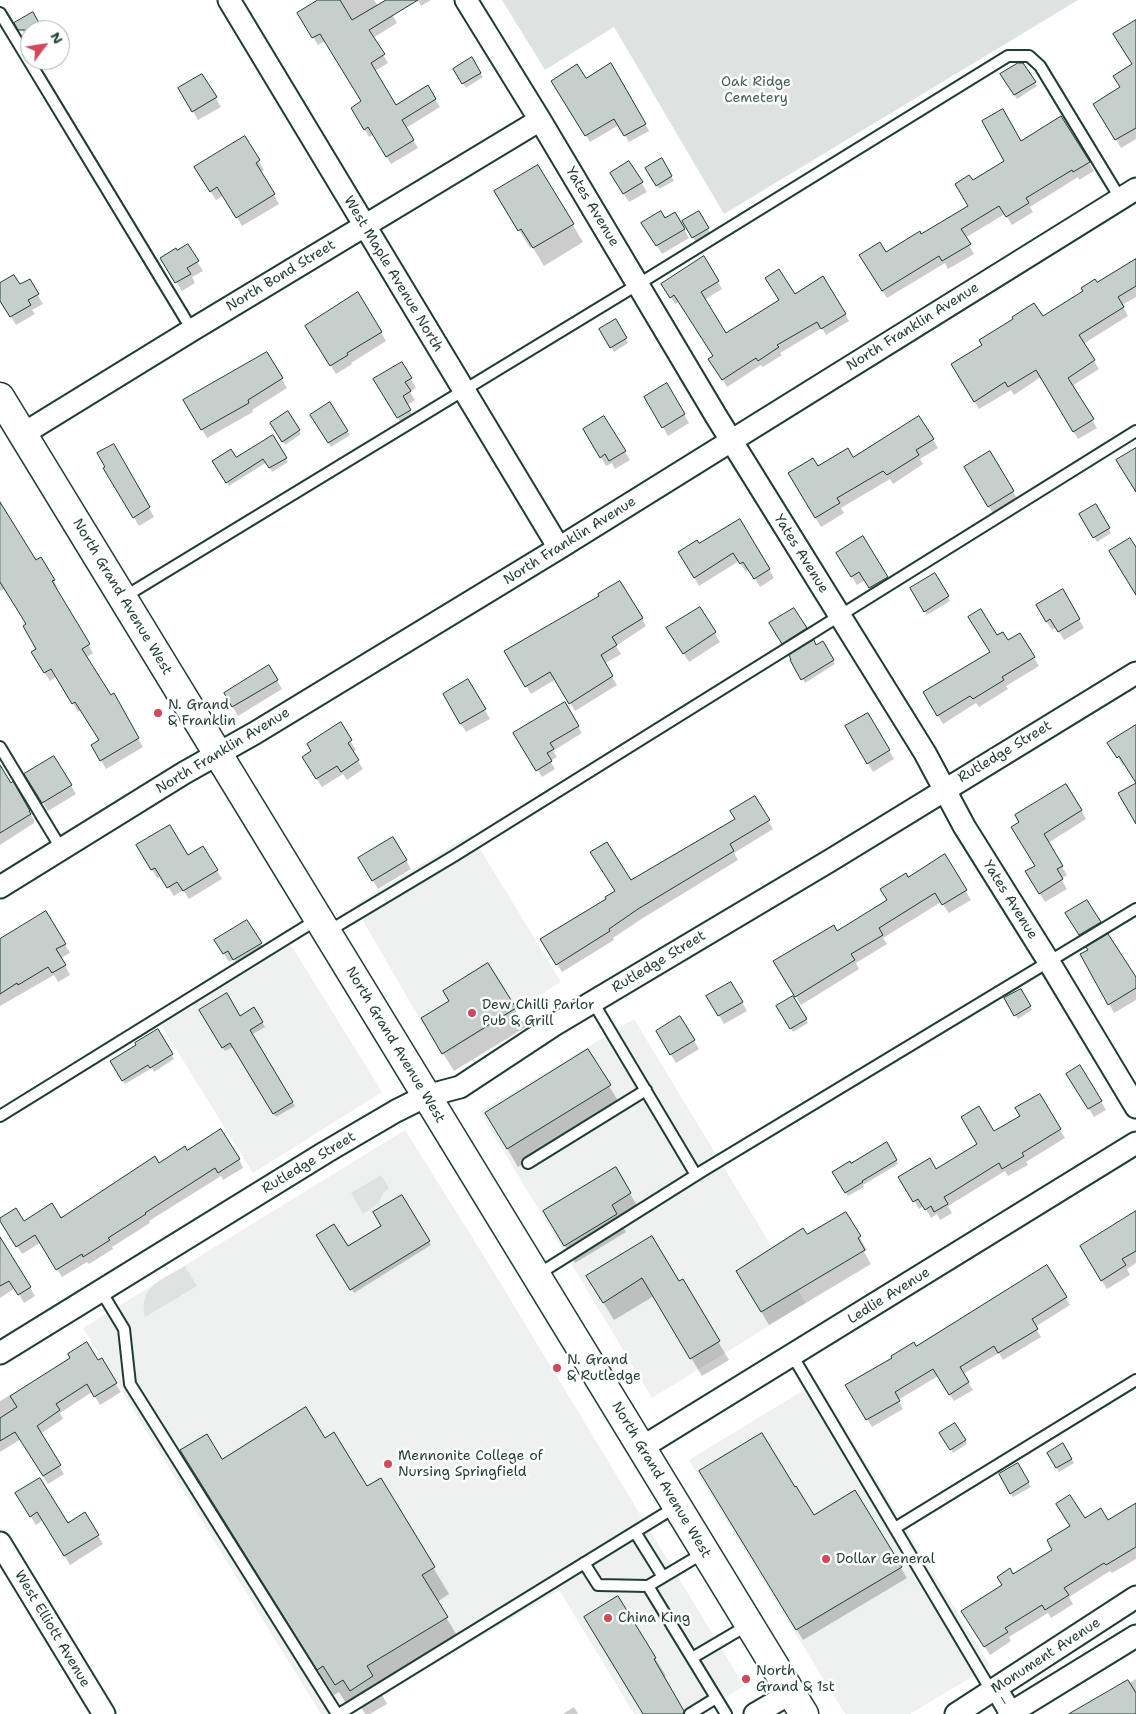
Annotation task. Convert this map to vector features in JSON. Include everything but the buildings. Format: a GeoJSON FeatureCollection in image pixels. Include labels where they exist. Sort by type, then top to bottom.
{"type":"FeatureCollection","features":[{"type":"Feature","properties":{"kind":"main road","name":"North Grand Avenue West"},"geometry":{"type":"LineString","coordinates":[[3,407],[23,434],[797,1703]]}},
{"type":"Feature","properties":{"kind":"street","name":"West Maple Avenue North"},"geometry":{"type":"LineString","coordinates":[[229,0],[559,548]]}},
{"type":"Feature","properties":{"kind":"street","name":"Yates Avenue"},"geometry":{"type":"LineString","coordinates":[[466,0],[540,120],[731,441],[925,753],[964,826],[1136,1107]]}},
{"type":"Feature","properties":{"kind":"street","name":"North Bond Street"},"geometry":{"type":"LineString","coordinates":[[23,434],[540,120]]}},
{"type":"Feature","properties":{"kind":"street","name":"North Franklin Avenue"},"geometry":{"type":"LineString","coordinates":[[0,888],[559,548],[1128,193]]}},
{"type":"Feature","properties":{"kind":"street","name":"Rutledge Street"},"geometry":{"type":"LineString","coordinates":[[0,1353],[326,1152],[396,1111],[426,1096],[460,1087],[593,1002],[831,860],[1136,673]]}},
{"type":"Feature","properties":{"kind":"street","name":"Ledlie Avenue"},"geometry":{"type":"LineString","coordinates":[[641,1448],[1136,1143]]}},
{"type":"Feature","properties":{"kind":"street","name":"West Elliott Avenue"},"geometry":{"type":"LineString","coordinates":[[0,1543],[104,1714]]}},
{"type":"Feature","properties":{"kind":"street","name":"Monument Avenue"},"geometry":{"type":"LineString","coordinates":[[956,1714],[1136,1598]]}},
{"type":"Feature","properties":{"kind":"street","name":"Monument Avenue"},"geometry":{"type":"LineString","coordinates":[[1012,1713],[1136,1636]]}},
{"type":"Feature","properties":{"kind":"street"},"geometry":{"type":"LineString","coordinates":[[755,1714],[797,1703]]}},
{"type":"Feature","properties":{"kind":"lane"},"geometry":{"type":"LineString","coordinates":[[0,12],[192,330]]}},
{"type":"Feature","properties":{"kind":"lane"},"geometry":{"type":"LineString","coordinates":[[122,598],[1008,56],[1029,56],[1040,66],[1128,193]]}},
{"type":"Feature","properties":{"kind":"lane"},"geometry":{"type":"LineString","coordinates":[[0,1116],[322,926],[454,856],[1136,431]]}},
{"type":"Feature","properties":{"kind":"lane"},"geometry":{"type":"LineString","coordinates":[[0,747],[62,850]]}},
{"type":"Feature","properties":{"kind":"lane"},"geometry":{"type":"LineString","coordinates":[[536,1276],[696,1175],[1136,909]]}},
{"type":"Feature","properties":{"kind":"lane"},"geometry":{"type":"LineString","coordinates":[[593,1002],[696,1175]]}},
{"type":"Feature","properties":{"kind":"lane"},"geometry":{"type":"LineString","coordinates":[[528,1163],[646,1090]]}},
{"type":"Feature","properties":{"kind":"lane"},"geometry":{"type":"LineString","coordinates":[[101,1290],[124,1329],[130,1384],[338,1714],[677,1506]]}},
{"type":"Feature","properties":{"kind":"lane"},"geometry":{"type":"LineString","coordinates":[[792,1356],[895,1528],[1012,1713]]}},
{"type":"Feature","properties":{"kind":"lane"},"geometry":{"type":"LineString","coordinates":[[895,1528],[1136,1380]]}},
{"type":"Feature","properties":{"kind":"lane"},"geometry":{"type":"LineString","coordinates":[[635,1532],[663,1577]]}},
{"type":"Feature","properties":{"kind":"lane"},"geometry":{"type":"LineString","coordinates":[[584,1563],[598,1585],[648,1586],[705,1552]]}},
{"type":"Feature","properties":{"kind":"lane"},"geometry":{"type":"LineString","coordinates":[[648,1586],[726,1714]]}},
{"type":"Feature","properties":{"kind":"lane"},"geometry":{"type":"LineString","coordinates":[[692,1658],[749,1624]]}},
{"type":"Feature","properties":{"kind":"lane"},"geometry":{"type":"LineString","coordinates":[[690,1714],[716,1698]]}},
{"type":"Feature","properties":{"kind":"shaded area"},"geometry":{"type":"Polygon","coordinates":[[[471,834],[561,982],[441,1056],[354,905],[471,834]]]}},
{"type":"Feature","properties":{"kind":"shaded area"},"geometry":{"type":"Polygon","coordinates":[[[291,945],[382,1092],[253,1173],[161,1025],[291,945]]]}},
{"type":"Feature","properties":{"kind":"shaded area"},"geometry":{"type":"Polygon","coordinates":[[[634,1019],[806,1303],[652,1398],[480,1112],[634,1019]]]}},
{"type":"Feature","properties":{"kind":"shaded area","name":"Mennonite College of Nursing Springfield"},"geometry":{"type":"Polygon","coordinates":[[[405,1130],[487,1261],[744,1686],[699,1714],[634,1714],[559,1590],[351,1714],[321,1714],[83,1328],[405,1130]]]}},
{"type":"Feature","properties":{"kind":"shaded area"},"geometry":{"type":"Polygon","coordinates":[[[817,1382],[990,1666],[910,1714],[845,1714],[689,1460],[817,1382]]]}},
{"type":"Feature","properties":{"kind":"green space","name":"Oak Ridge Cemetery"},"geometry":{"type":"Polygon","coordinates":[[[502,0],[1078,0],[724,214],[614,27],[545,70],[502,0]]]}},
{"type":"Feature","properties":{"kind":"green space"},"geometry":{"type":"Polygon","coordinates":[[[381,1175],[389,1188],[383,1193],[379,1203],[363,1214],[351,1193],[381,1175]]]}},
{"type":"Feature","properties":{"kind":"green space"},"geometry":{"type":"Polygon","coordinates":[[[185,1266],[197,1286],[145,1317],[145,1298],[149,1291],[160,1280],[185,1266]]]}},
{"type":"Feature","properties":{"kind":"place","name":"N. Grand & Franklin"},"geometry":{"type":"Point","coordinates":[158,713]}},
{"type":"Feature","properties":{"kind":"place","name":"Dew Chilli Parlor Pub & Grill"},"geometry":{"type":"Point","coordinates":[472,1013]}},
{"type":"Feature","properties":{"kind":"place","name":"N. Grand & Rutledge"},"geometry":{"type":"Point","coordinates":[557,1368]}},
{"type":"Feature","properties":{"kind":"place","name":"Mennonite College of Nursing Springfield"},"geometry":{"type":"Point","coordinates":[388,1464]}},
{"type":"Feature","properties":{"kind":"place","name":"Dollar General"},"geometry":{"type":"Point","coordinates":[826,1559]}},
{"type":"Feature","properties":{"kind":"place","name":"China King"},"geometry":{"type":"Point","coordinates":[608,1618]}},
{"type":"Feature","properties":{"kind":"place","name":"North Grand & 1st"},"geometry":{"type":"Point","coordinates":[746,1679]}}]}
